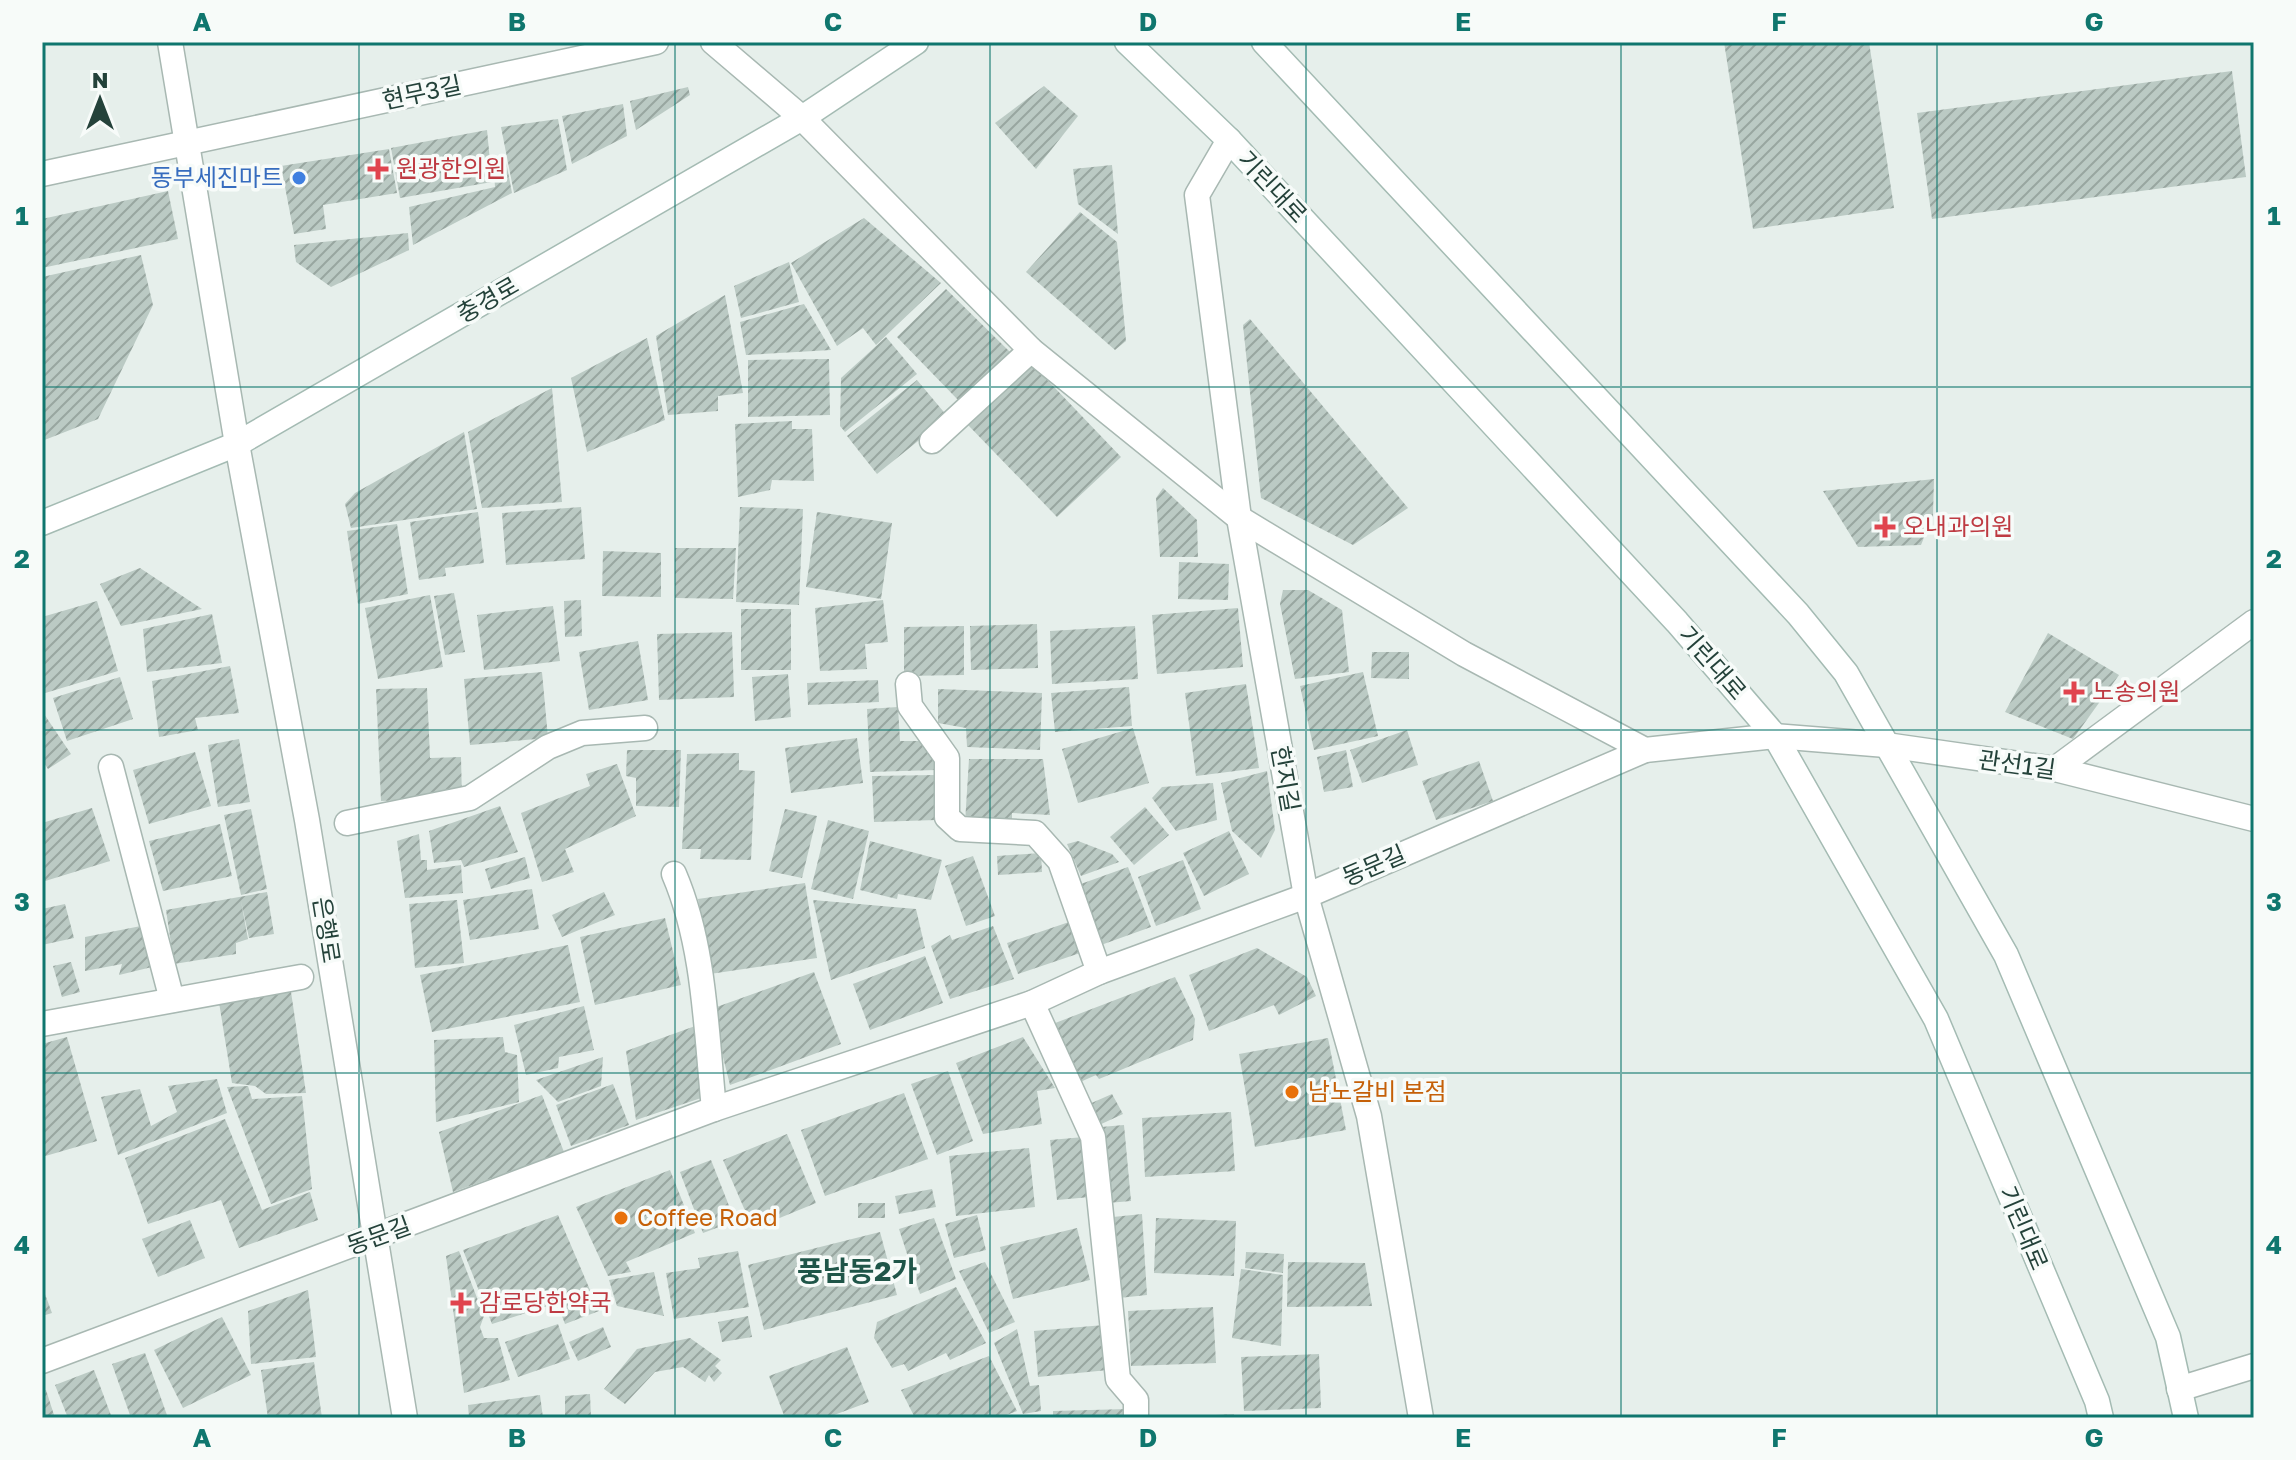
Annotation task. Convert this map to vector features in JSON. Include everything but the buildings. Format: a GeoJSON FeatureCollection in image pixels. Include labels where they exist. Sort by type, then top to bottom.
{"type":"FeatureCollection","features":[{"type":"Feature","properties":{"kind":"street"},"geometry":{"type":"LineString","coordinates":[[170,42],[237,444]]}},
{"type":"Feature","properties":{"kind":"street","name":"현무3길"},"geometry":{"type":"LineString","coordinates":[[42,174],[656,42]]}},
{"type":"Feature","properties":{"kind":"street"},"geometry":{"type":"LineString","coordinates":[[713,42],[802,118],[1031,350],[1239,518],[1464,654],[1645,750]]}},
{"type":"Feature","properties":{"kind":"street","name":"충경로"},"geometry":{"type":"LineString","coordinates":[[42,523],[237,444],[802,118],[916,42]]}},
{"type":"Feature","properties":{"kind":"street","name":"기린대로"},"geometry":{"type":"LineString","coordinates":[[1127,42],[1229,140],[1677,622],[1775,736],[1936,1019],[2097,1401],[2101,1418]]}},
{"type":"Feature","properties":{"kind":"street"},"geometry":{"type":"LineString","coordinates":[[1264,42],[1798,614],[1846,673],[2006,955],[2168,1337],[2186,1418]]}},
{"type":"Feature","properties":{"kind":"street","name":"한지길"},"geometry":{"type":"LineString","coordinates":[[1229,140],[1197,195],[1239,518],[1306,896],[1369,1116],[1421,1418]]}},
{"type":"Feature","properties":{"kind":"street"},"geometry":{"type":"LineString","coordinates":[[932,441],[1031,350]]}},
{"type":"Feature","properties":{"kind":"street","name":"은행로"},"geometry":{"type":"LineString","coordinates":[[237,444],[307,820],[405,1418]]}},
{"type":"Feature","properties":{"kind":"street"},"geometry":{"type":"LineString","coordinates":[[2055,769],[2254,622]]}},
{"type":"Feature","properties":{"kind":"street"},"geometry":{"type":"LineString","coordinates":[[908,684],[910,706],[947,758],[947,817],[960,829],[1035,833],[1060,861],[1099,972]]}},
{"type":"Feature","properties":{"kind":"street"},"geometry":{"type":"LineString","coordinates":[[347,823],[470,798],[548,747],[582,733],[645,728]]}},
{"type":"Feature","properties":{"kind":"street","name":"관선1길"},"geometry":{"type":"LineString","coordinates":[[1775,736],[1886,745],[2055,769],[2254,819]]}},
{"type":"Feature","properties":{"kind":"street","name":"동문길"},"geometry":{"type":"LineString","coordinates":[[42,1361],[377,1238],[714,1109],[1032,1003],[1099,972],[1306,896],[1645,750],[1775,736]]}},
{"type":"Feature","properties":{"kind":"street"},"geometry":{"type":"LineString","coordinates":[[111,767],[172,1000]]}},
{"type":"Feature","properties":{"kind":"street"},"geometry":{"type":"LineString","coordinates":[[674,874],[686,901],[698,960],[714,1109]]}},
{"type":"Feature","properties":{"kind":"street"},"geometry":{"type":"LineString","coordinates":[[42,1024],[301,977]]}},
{"type":"Feature","properties":{"kind":"street"},"geometry":{"type":"LineString","coordinates":[[1032,1003],[1093,1137],[1118,1379],[1136,1400],[1136,1418]]}},
{"type":"Feature","properties":{"kind":"street"},"geometry":{"type":"LineString","coordinates":[[2179,1389],[2254,1366]]}},
{"type":"Feature","properties":{"kind":"place","name":"원광한의원"},"geometry":{"type":"Point","coordinates":[378,169]}},
{"type":"Feature","properties":{"kind":"place","name":"동부세진마트"},"geometry":{"type":"Point","coordinates":[299,178]}},
{"type":"Feature","properties":{"kind":"place","name":"오내과의원"},"geometry":{"type":"Point","coordinates":[1885,527]}},
{"type":"Feature","properties":{"kind":"place","name":"노송의원"},"geometry":{"type":"Point","coordinates":[2074,692]}},
{"type":"Feature","properties":{"kind":"place","name":"남노갈비 본점"},"geometry":{"type":"Point","coordinates":[1292,1092]}},
{"type":"Feature","properties":{"kind":"place","name":"Coffee Road"},"geometry":{"type":"Point","coordinates":[621,1218]}},
{"type":"Feature","properties":{"kind":"place","name":"감로당한약국"},"geometry":{"type":"Point","coordinates":[461,1303]}},
{"type":"Feature","properties":{"kind":"district","name":"풍남동2가"},"geometry":{"type":"Point","coordinates":[857,1271]}}]}
